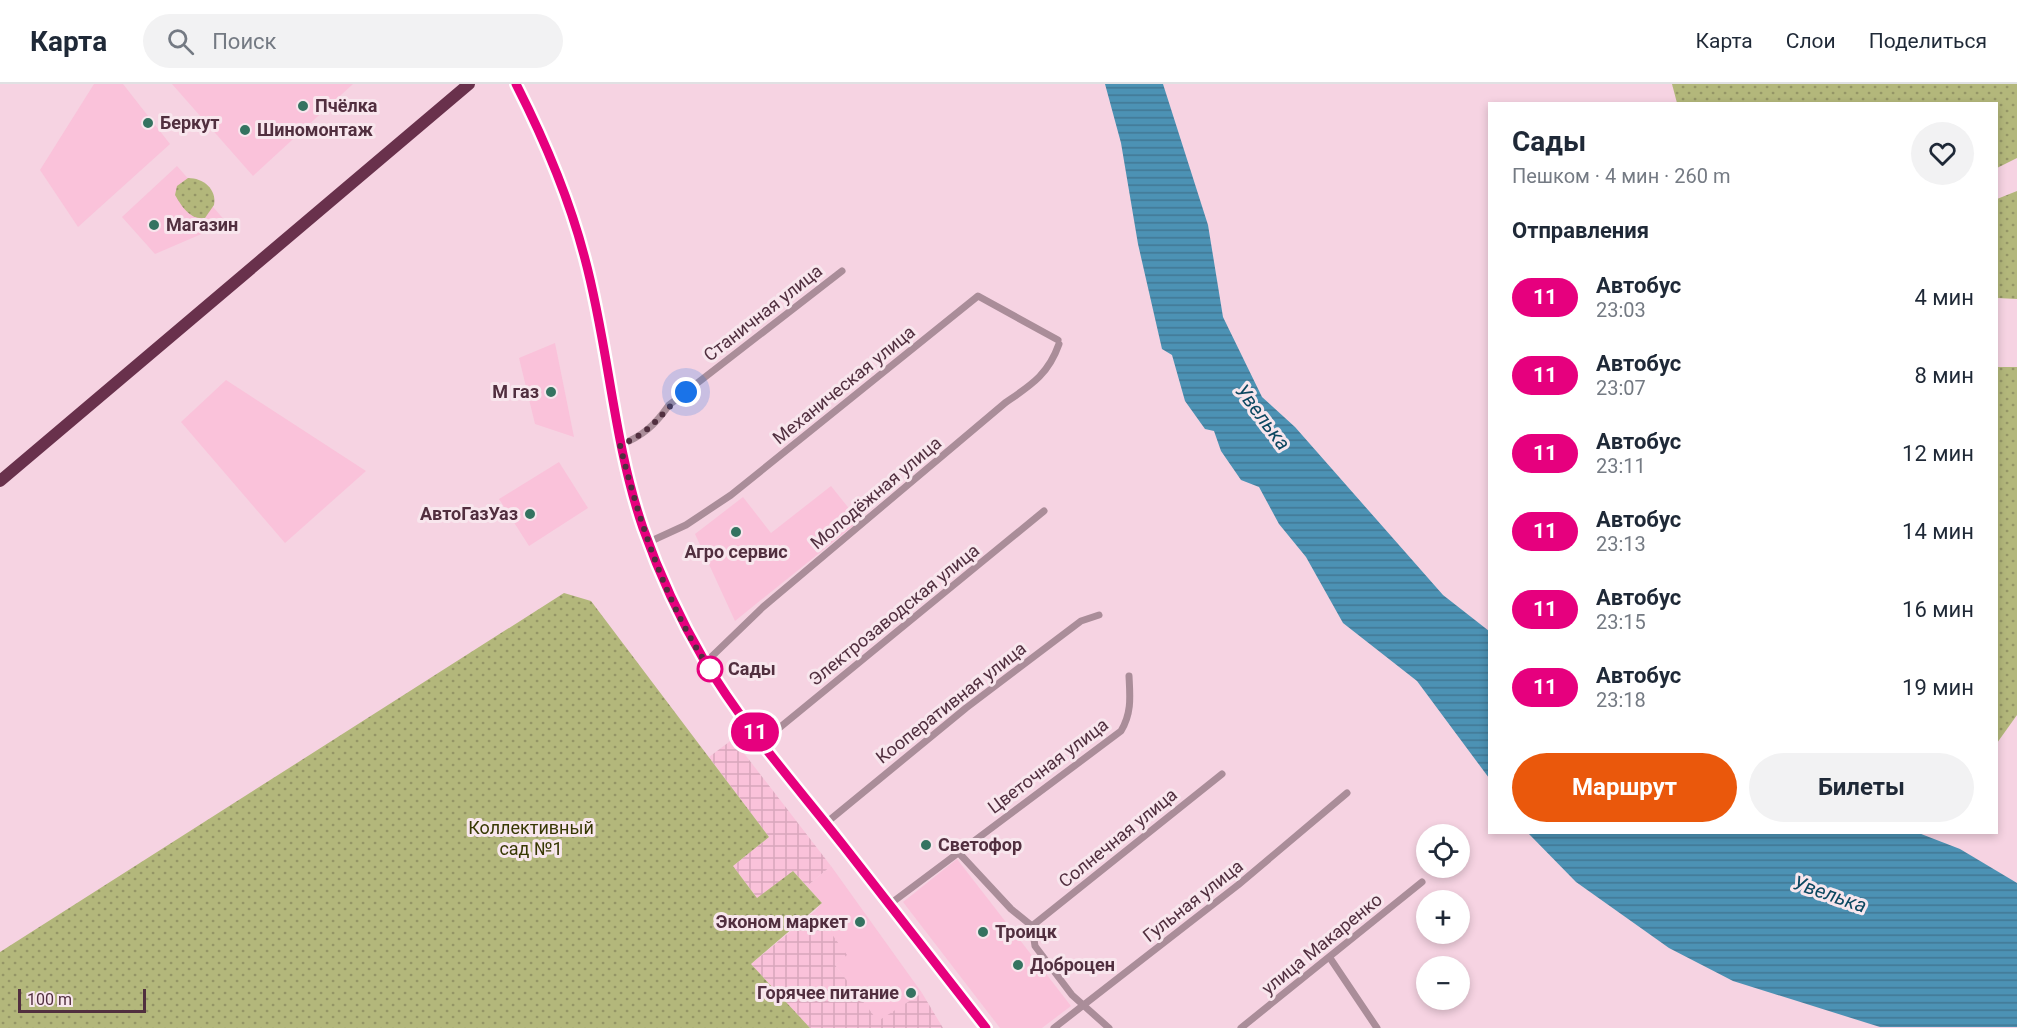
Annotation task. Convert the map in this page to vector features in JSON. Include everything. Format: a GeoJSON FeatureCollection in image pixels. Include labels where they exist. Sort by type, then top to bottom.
{"type":"FeatureCollection","features":[{"type":"Feature","properties":{"kind":"highway"},"geometry":{"type":"LineString","coordinates":[[0,481],[469,84]]}},
{"type":"Feature","properties":{"kind":"main road"},"geometry":{"type":"LineString","coordinates":[[516,84],[555,166],[586,260],[620,445],[649,542],[676,606],[705,663],[762,742],[986,1028]]}},
{"type":"Feature","properties":{"kind":"street","name":"Станичная улица"},"geometry":{"type":"LineString","coordinates":[[620,445],[639,437],[654,426],[669,405],[842,271]]}},
{"type":"Feature","properties":{"kind":"street","name":"Механическая улица"},"geometry":{"type":"LineString","coordinates":[[649,542],[686,525],[731,495],[978,296],[1058,342]]}},
{"type":"Feature","properties":{"kind":"street","name":"Молодёжная улица"},"geometry":{"type":"LineString","coordinates":[[705,663],[763,607],[1005,403],[1039,379],[1052,363],[1058,342]]}},
{"type":"Feature","properties":{"kind":"street","name":"Электрозаводская улица"},"geometry":{"type":"LineString","coordinates":[[762,742],[1044,511]]}},
{"type":"Feature","properties":{"kind":"street","name":"Кооперативная улица"},"geometry":{"type":"LineString","coordinates":[[826,823],[966,708],[1081,621],[1099,615]]}},
{"type":"Feature","properties":{"kind":"street","name":"Цветочная улица"},"geometry":{"type":"LineString","coordinates":[[890,904],[1121,731],[1128,720],[1131,701],[1129,676]]}},
{"type":"Feature","properties":{"kind":"street","name":"Солнечная улица"},"geometry":{"type":"LineString","coordinates":[[1032,926],[1222,774]]}},
{"type":"Feature","properties":{"kind":"street","name":"Гульная улица"},"geometry":{"type":"LineString","coordinates":[[1054,1028],[1238,885],[1347,793]]}},
{"type":"Feature","properties":{"kind":"street"},"geometry":{"type":"LineString","coordinates":[[958,852],[1011,909],[1032,926],[1035,946],[1072,995],[1109,1028]]}},
{"type":"Feature","properties":{"kind":"street","name":"улица Макаренко"},"geometry":{"type":"LineString","coordinates":[[1240,1028],[1422,882]]}},
{"type":"Feature","properties":{"kind":"street"},"geometry":{"type":"LineString","coordinates":[[1330,958],[1377,1028]]}},
{"type":"Feature","properties":{"kind":"shaded area"},"geometry":{"type":"Polygon","coordinates":[[[94,84],[123,84],[170,144],[78,227],[40,170],[94,84]]]}},
{"type":"Feature","properties":{"kind":"shaded area"},"geometry":{"type":"Polygon","coordinates":[[[172,84],[353,84],[253,176],[172,84]]]}},
{"type":"Feature","properties":{"kind":"shaded area"},"geometry":{"type":"Polygon","coordinates":[[[177,166],[227,223],[155,254],[122,217],[177,166]]]}},
{"type":"Feature","properties":{"kind":"shaded area"},"geometry":{"type":"Polygon","coordinates":[[[555,343],[574,437],[535,424],[519,358],[555,343]]]}},
{"type":"Feature","properties":{"kind":"shaded area"},"geometry":{"type":"Polygon","coordinates":[[[226,380],[366,471],[285,543],[181,422],[226,380]]]}},
{"type":"Feature","properties":{"kind":"shaded area"},"geometry":{"type":"Polygon","coordinates":[[[559,462],[588,508],[529,546],[499,499],[559,462]]]}},
{"type":"Feature","properties":{"kind":"shaded area"},"geometry":{"type":"Polygon","coordinates":[[[831,486],[859,521],[735,621],[695,534],[743,497],[771,533],[831,486]]]}},
{"type":"Feature","properties":{"kind":"shaded area"},"geometry":{"type":"Polygon","coordinates":[[[733,739],[831,866],[807,886],[793,871],[758,899],[733,866],[769,837],[709,757],[733,739]]]}},
{"type":"Feature","properties":{"kind":"shaded area"},"geometry":{"type":"Polygon","coordinates":[[[957,859],[1071,1006],[1042,1028],[1000,1028],[903,902],[957,859]]]}},
{"type":"Feature","properties":{"kind":"shaded area"},"geometry":{"type":"Polygon","coordinates":[[[831,866],[922,993],[878,1022],[835,965],[846,955],[815,911],[822,903],[807,886],[831,866]]]}},
{"type":"Feature","properties":{"kind":"shaded area"},"geometry":{"type":"Polygon","coordinates":[[[815,911],[847,955],[835,965],[878,1021],[922,993],[943,1028],[810,1028],[751,964],[815,911]]]}},
{"type":"Feature","properties":{"kind":"green space"},"geometry":{"type":"Polygon","coordinates":[[[1672,84],[2017,84],[2017,158],[1998,168],[1998,102],[1677,102],[1672,84]]]}},
{"type":"Feature","properties":{"kind":"green space"},"geometry":{"type":"Polygon","coordinates":[[[188,178],[204,182],[211,189],[214,205],[205,218],[191,215],[175,195],[177,186],[188,178]]]}},
{"type":"Feature","properties":{"kind":"green space"},"geometry":{"type":"Polygon","coordinates":[[[2017,191],[2017,299],[1998,298],[1998,199],[2017,191]]]}},
{"type":"Feature","properties":{"kind":"green space"},"geometry":{"type":"Polygon","coordinates":[[[1998,367],[2017,367],[2017,715],[1998,742],[1998,367]]]}},
{"type":"Feature","properties":{"kind":"green space","name":"Коллективный сад №1"},"geometry":{"type":"Polygon","coordinates":[[[564,593],[591,601],[769,837],[733,866],[757,898],[793,871],[822,903],[751,964],[810,1028],[0,1028],[0,952],[564,593]]]}},
{"type":"Feature","properties":{"kind":"water","name":"Увелька"},"geometry":{"type":"Polygon","coordinates":[[[1105,84],[1163,84],[1208,225],[1223,317],[1262,397],[1295,427],[1443,595],[1488,630],[1488,777],[1417,681],[1343,623],[1306,557],[1279,524],[1259,487],[1241,480],[1221,451],[1214,431],[1205,429],[1185,401],[1172,355],[1162,349],[1138,244],[1121,143],[1105,84]]]}},
{"type":"Feature","properties":{"kind":"water","name":"Увелька"},"geometry":{"type":"Polygon","coordinates":[[[1529,834],[1921,834],[1960,849],[2017,883],[2017,1027],[1880,1027],[1733,981],[1669,948],[1576,882],[1529,834]]]}},
{"type":"Feature","properties":{"kind":"bus line","name":"11"},"geometry":{"type":"LineString","coordinates":[[516,84],[555,166],[575,224],[586,260],[620,445],[634,498],[643,528],[689,633],[705,663],[762,742],[986,1028]]}},
{"type":"Feature","properties":{"kind":"place","name":"Пчёлка"},"geometry":{"type":"Point","coordinates":[303,106]}},
{"type":"Feature","properties":{"kind":"place","name":"Беркут"},"geometry":{"type":"Point","coordinates":[148,123]}},
{"type":"Feature","properties":{"kind":"place","name":"Шиномонтаж"},"geometry":{"type":"Point","coordinates":[245,130]}},
{"type":"Feature","properties":{"kind":"place","name":"Магазин"},"geometry":{"type":"Point","coordinates":[154,225]}},
{"type":"Feature","properties":{"kind":"place","name":"М газ"},"geometry":{"type":"Point","coordinates":[551,392]}},
{"type":"Feature","properties":{"kind":"place","name":"АвтоГазУаз"},"geometry":{"type":"Point","coordinates":[530,514]}},
{"type":"Feature","properties":{"kind":"place","name":"Агро сервис"},"geometry":{"type":"Point","coordinates":[736,532]}},
{"type":"Feature","properties":{"kind":"place","name":"Сады"},"geometry":{"type":"Point","coordinates":[710,669]}},
{"type":"Feature","properties":{"kind":"place","name":"Светофор"},"geometry":{"type":"Point","coordinates":[926,845]}},
{"type":"Feature","properties":{"kind":"place","name":"Эконом маркет"},"geometry":{"type":"Point","coordinates":[860,922]}},
{"type":"Feature","properties":{"kind":"place","name":"Троицк"},"geometry":{"type":"Point","coordinates":[983,932]}},
{"type":"Feature","properties":{"kind":"place","name":"Доброцен"},"geometry":{"type":"Point","coordinates":[1018,965]}},
{"type":"Feature","properties":{"kind":"place","name":"Горячее питание"},"geometry":{"type":"Point","coordinates":[911,993]}},
{"type":"Feature","properties":{"kind":"route"},"geometry":{"type":"LineString","coordinates":[[686,392],[669,405],[654,426],[639,437],[620,445],[643,528],[676,606],[710,669]]}}]}
